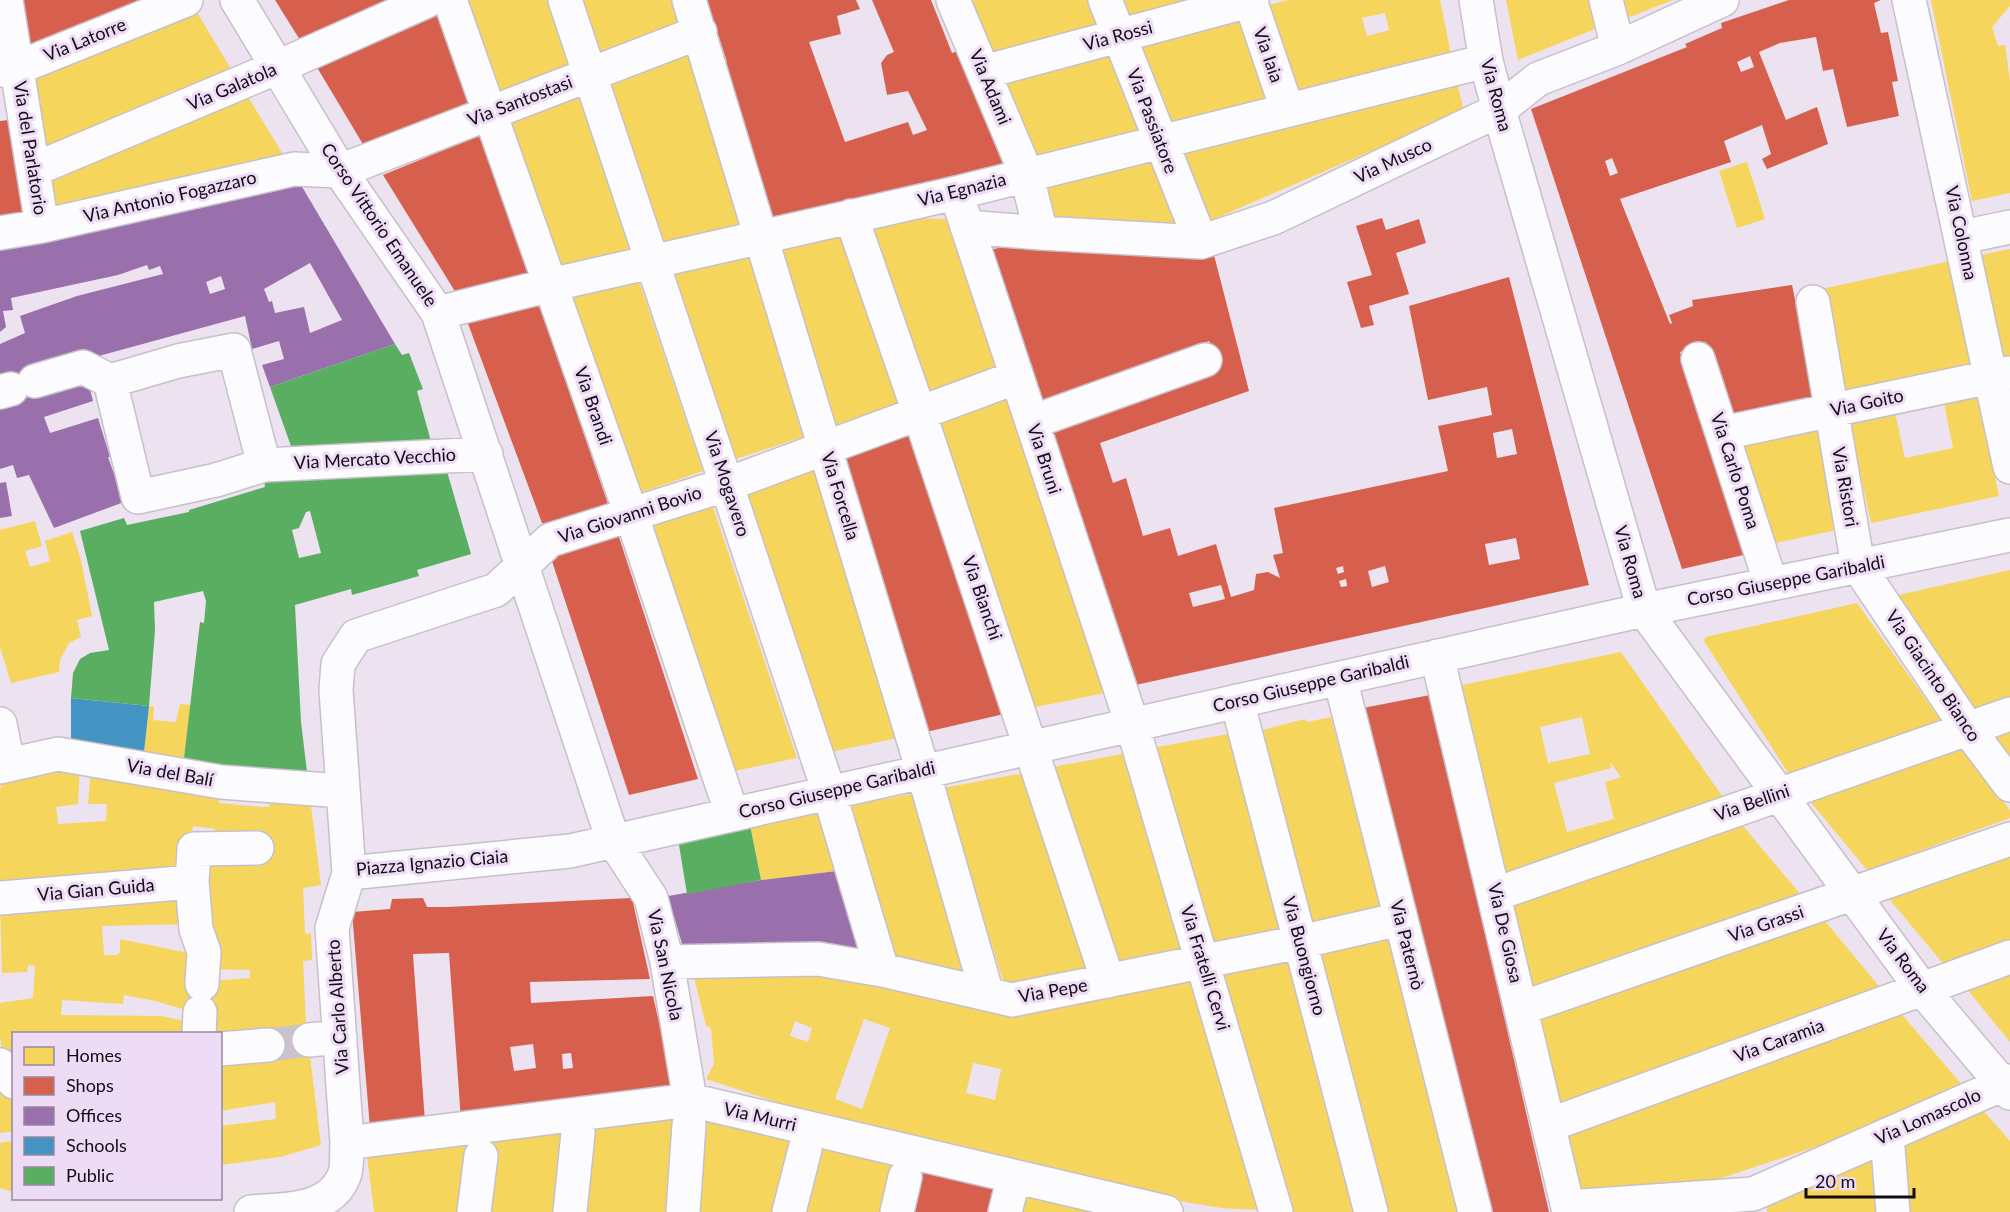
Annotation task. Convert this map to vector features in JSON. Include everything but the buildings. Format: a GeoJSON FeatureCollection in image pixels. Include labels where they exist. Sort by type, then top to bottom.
{"type":"FeatureCollection","features":[{"type":"Feature","properties":{"kind":"street","name":"Via del Parlatorio"},"geometry":{"type":"LineString","coordinates":[[6,0],[8,69],[33,170],[42,226]]}},
{"type":"Feature","properties":{"kind":"street","name":"Via Latorre"},"geometry":{"type":"LineString","coordinates":[[8,69],[186,0]]}},
{"type":"Feature","properties":{"kind":"street","name":"Corso Vittorio Emanuele"},"geometry":{"type":"LineString","coordinates":[[237,0],[340,171],[438,313],[523,567]]}},
{"type":"Feature","properties":{"kind":"street","name":"Via Galatola"},"geometry":{"type":"LineString","coordinates":[[33,170],[278,68],[429,0]]}},
{"type":"Feature","properties":{"kind":"street","name":"Via Brandi"},"geometry":{"type":"LineString","coordinates":[[450,0],[631,514],[732,814]]}},
{"type":"Feature","properties":{"kind":"street","name":"Via Mogavero"},"geometry":{"type":"LineString","coordinates":[[565,0],[829,792],[882,970]]}},
{"type":"Feature","properties":{"kind":"street","name":"Via Forcella"},"geometry":{"type":"LineString","coordinates":[[689,0],[923,771],[987,994]]}},
{"type":"Feature","properties":{"kind":"street","name":"Via Adami"},"geometry":{"type":"LineString","coordinates":[[953,0],[1026,173],[1041,232]]}},
{"type":"Feature","properties":{"kind":"street","name":"Via Passiatore"},"geometry":{"type":"LineString","coordinates":[[1105,0],[1201,242]]}},
{"type":"Feature","properties":{"kind":"street","name":"Via Rossi"},"geometry":{"type":"LineString","coordinates":[[984,72],[1250,0]]}},
{"type":"Feature","properties":{"kind":"street","name":"Via Iaia"},"geometry":{"type":"LineString","coordinates":[[1250,0],[1287,109]]}},
{"type":"Feature","properties":{"kind":"street","name":"Via Roma"},"geometry":{"type":"LineString","coordinates":[[1476,0],[1485,61],[1644,610],[1922,989],[2008,1086]]}},
{"type":"Feature","properties":{"kind":"street"},"geometry":{"type":"LineString","coordinates":[[1606,0],[1618,48]]}},
{"type":"Feature","properties":{"kind":"street","name":"Via Musco"},"geometry":{"type":"LineString","coordinates":[[967,227],[1201,242],[1273,218],[1499,110],[1538,79],[1618,48],[1722,0]]}},
{"type":"Feature","properties":{"kind":"street","name":"Via Colonna"},"geometry":{"type":"LineString","coordinates":[[1909,0],[1962,237],[2000,375],[2010,467]]}},
{"type":"Feature","properties":{"kind":"street","name":"Via Santostasi"},"geometry":{"type":"LineString","coordinates":[[340,171],[700,32]]}},
{"type":"Feature","properties":{"kind":"street","name":"Via Egnazia"},"geometry":{"type":"LineString","coordinates":[[438,313],[761,236],[956,193],[1026,173],[1485,61]]}},
{"type":"Feature","properties":{"kind":"street","name":"Via Antonio Fogazzaro"},"geometry":{"type":"LineString","coordinates":[[0,232],[42,226],[294,170],[340,171]]}},
{"type":"Feature","properties":{"kind":"street","name":"Via Bruni"},"geometry":{"type":"LineString","coordinates":[[956,193],[1132,724]]}},
{"type":"Feature","properties":{"kind":"street","name":"Via Bianchi"},"geometry":{"type":"LineString","coordinates":[[850,216],[1032,747],[1108,981]]}},
{"type":"Feature","properties":{"kind":"street"},"geometry":{"type":"LineString","coordinates":[[1962,237],[2010,227]]}},
{"type":"Feature","properties":{"kind":"street","name":"Via Ristori"},"geometry":{"type":"LineString","coordinates":[[1813,302],[1858,566]]}},
{"type":"Feature","properties":{"kind":"street"},"geometry":{"type":"LineString","coordinates":[[16,387],[84,367],[110,381],[178,361],[234,350],[243,410],[264,465]]}},
{"type":"Feature","properties":{"kind":"street","name":"Via Carlo Poma"},"geometry":{"type":"LineString","coordinates":[[1698,359],[1771,584]]}},
{"type":"Feature","properties":{"kind":"street"},"geometry":{"type":"LineString","coordinates":[[1032,422],[1205,360]]}},
{"type":"Feature","properties":{"kind":"street","name":"Via Goito"},"geometry":{"type":"LineString","coordinates":[[1723,433],[2000,375]]}},
{"type":"Feature","properties":{"kind":"street","name":"Via Giovanni Bovio"},"geometry":{"type":"LineString","coordinates":[[523,567],[550,540],[728,484],[825,446],[1017,377]]}},
{"type":"Feature","properties":{"kind":"street","name":"Via Mercato Vecchio"},"geometry":{"type":"LineString","coordinates":[[110,381],[131,440],[138,497],[216,480],[264,465],[486,454]]}},
{"type":"Feature","properties":{"kind":"street","name":"Corso Giuseppe Garibaldi"},"geometry":{"type":"LineString","coordinates":[[613,840],[1644,610],[2010,535]]}},
{"type":"Feature","properties":{"kind":"street","name":"Via Giacinto Bianco"},"geometry":{"type":"LineString","coordinates":[[1858,566],[1968,729],[2010,785]]}},
{"type":"Feature","properties":{"kind":"street"},"geometry":{"type":"LineString","coordinates":[[523,567],[613,840]]}},
{"type":"Feature","properties":{"kind":"street","name":"Piazza Ignazio Ciaia"},"geometry":{"type":"LineString","coordinates":[[523,567],[496,590],[356,636],[338,664],[336,690],[349,873],[570,851],[613,840]]}},
{"type":"Feature","properties":{"kind":"street","name":"Via De Giosa"},"geometry":{"type":"LineString","coordinates":[[1437,656],[1496,894],[1568,1210]]}},
{"type":"Feature","properties":{"kind":"street","name":"Via Paternò"},"geometry":{"type":"LineString","coordinates":[[1340,678],[1475,1212]]}},
{"type":"Feature","properties":{"kind":"street","name":"Via Buongiorno"},"geometry":{"type":"LineString","coordinates":[[1237,701],[1371,1212]]}},
{"type":"Feature","properties":{"kind":"street","name":"Via Bellini"},"geometry":{"type":"LineString","coordinates":[[1496,894],[2010,714]]}},
{"type":"Feature","properties":{"kind":"street"},"geometry":{"type":"LineString","coordinates":[[0,724],[4,766]]}},
{"type":"Feature","properties":{"kind":"street","name":"Via Fratelli Cervi"},"geometry":{"type":"LineString","coordinates":[[1132,724],[1276,1212]]}},
{"type":"Feature","properties":{"kind":"street","name":"Via del Balí"},"geometry":{"type":"LineString","coordinates":[[4,766],[58,754],[221,782],[342,791]]}},
{"type":"Feature","properties":{"kind":"street","name":"Via Grassi"},"geometry":{"type":"LineString","coordinates":[[1522,1008],[2010,839]]}},
{"type":"Feature","properties":{"kind":"street","name":"Via San Nicola"},"geometry":{"type":"LineString","coordinates":[[613,840],[651,897],[667,962],[690,1113],[683,1212]]}},
{"type":"Feature","properties":{"kind":"street"},"geometry":{"type":"LineString","coordinates":[[200,1010],[204,952],[196,928],[192,882],[194,849],[257,848]]}},
{"type":"Feature","properties":{"kind":"street","name":"Via Carlo Alberto"},"geometry":{"type":"LineString","coordinates":[[251,1212],[306,1208],[332,1196],[345,1174],[347,1143],[324,1039],[332,928],[349,873]]}},
{"type":"Feature","properties":{"kind":"street","name":"Via Gian Guida"},"geometry":{"type":"LineString","coordinates":[[0,898],[192,882]]}},
{"type":"Feature","properties":{"kind":"street","name":"Via Pepe"},"geometry":{"type":"LineString","coordinates":[[667,962],[818,959],[882,970],[1012,1000],[1300,942],[1400,919]]}},
{"type":"Feature","properties":{"kind":"street","name":"Via Caramia"},"geometry":{"type":"LineString","coordinates":[[1549,1125],[2010,957]]}},
{"type":"Feature","properties":{"kind":"street"},"geometry":{"type":"LineString","coordinates":[[222,1049],[268,1045]]}},
{"type":"Feature","properties":{"kind":"street"},"geometry":{"type":"LineString","coordinates":[[0,1065],[12,1080]]}},
{"type":"Feature","properties":{"kind":"street","name":"Via Lomascolo"},"geometry":{"type":"LineString","coordinates":[[1568,1210],[1753,1203],[1887,1135],[2008,1086]]}},
{"type":"Feature","properties":{"kind":"street","name":"Via Murri"},"geometry":{"type":"LineString","coordinates":[[347,1143],[690,1113],[1014,1178],[1118,1207],[1166,1212]]}},
{"type":"Feature","properties":{"kind":"street"},"geometry":{"type":"LineString","coordinates":[[570,1212],[578,1133]]}},
{"type":"Feature","properties":{"kind":"street"},"geometry":{"type":"LineString","coordinates":[[1887,1135],[1893,1212]]}},
{"type":"Feature","properties":{"kind":"street"},"geometry":{"type":"LineString","coordinates":[[789,1212],[805,1149]]}},
{"type":"Feature","properties":{"kind":"street"},"geometry":{"type":"LineString","coordinates":[[474,1212],[481,1156]]}},
{"type":"Feature","properties":{"kind":"street"},"geometry":{"type":"LineString","coordinates":[[897,1212],[905,1177]]}},
{"type":"Feature","properties":{"kind":"street"},"geometry":{"type":"LineString","coordinates":[[1005,1212],[1014,1178]]}},
{"type":"Feature","properties":{"kind":"tunnel"},"geometry":{"type":"LineString","coordinates":[[268,1045],[309,1040]]}}]}
